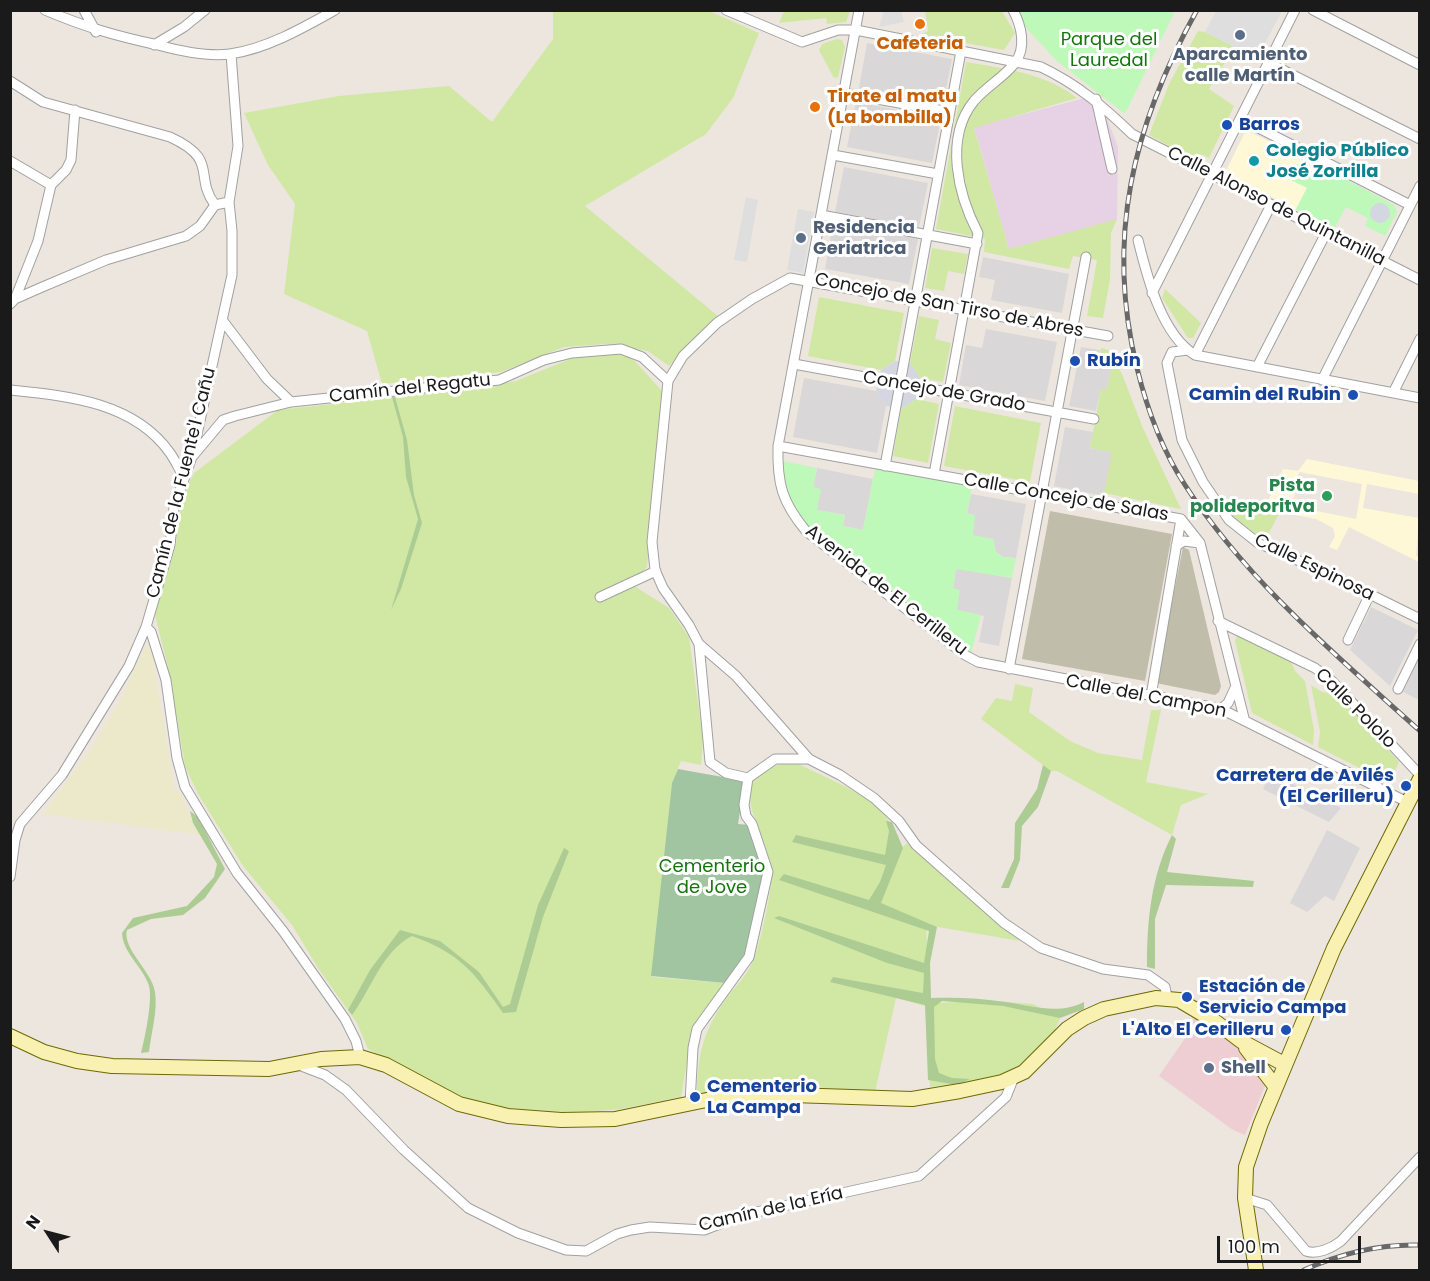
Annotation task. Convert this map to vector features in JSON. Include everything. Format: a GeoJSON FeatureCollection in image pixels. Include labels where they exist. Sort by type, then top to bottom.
{"type":"FeatureCollection","features":[{"type":"Feature","properties":{"kind":"street"},"geometry":{"type":"LineString","coordinates":[[45,10],[96,32],[171,49],[214,55],[231,54],[279,39],[335,10]]}},
{"type":"Feature","properties":{"kind":"street"},"geometry":{"type":"LineString","coordinates":[[84,10],[96,32]]}},
{"type":"Feature","properties":{"kind":"street"},"geometry":{"type":"LineString","coordinates":[[154,45],[198,18],[205,10]]}},
{"type":"Feature","properties":{"kind":"street","name":"Calle Alonso de Quintanilla"},"geometry":{"type":"LineString","coordinates":[[726,10],[802,42],[838,30],[855,30],[1017,61],[1050,71],[1096,99],[1132,134],[1419,280]]}},
{"type":"Feature","properties":{"kind":"street","name":"Avenida de El Cerilleru"},"geometry":{"type":"LineString","coordinates":[[859,10],[778,446],[777,471],[781,494],[793,515],[806,531],[965,655],[978,662],[1010,669]]}},
{"type":"Feature","properties":{"kind":"street"},"geometry":{"type":"LineString","coordinates":[[934,474],[966,309],[978,233],[962,197],[958,161],[960,135],[967,112],[981,94],[1017,61],[1023,29],[1013,10]]}},
{"type":"Feature","properties":{"kind":"street"},"geometry":{"type":"LineString","coordinates":[[1152,293],[1296,10]]}},
{"type":"Feature","properties":{"kind":"street"},"geometry":{"type":"LineString","coordinates":[[1313,10],[1419,65]]}},
{"type":"Feature","properties":{"kind":"street"},"geometry":{"type":"LineString","coordinates":[[169,36],[171,49]]}},
{"type":"Feature","properties":{"kind":"street"},"geometry":{"type":"LineString","coordinates":[[880,465],[900,384],[961,51]]}},
{"type":"Feature","properties":{"kind":"street","name":"Camín de la Fuente'l Cañu"},"geometry":{"type":"LineString","coordinates":[[10,877],[15,840],[20,824],[62,775],[97,722],[129,666],[146,627],[170,545],[174,507],[192,457],[232,274],[229,202],[238,146],[231,54]]}},
{"type":"Feature","properties":{"kind":"street"},"geometry":{"type":"LineString","coordinates":[[1269,63],[1419,139]]}},
{"type":"Feature","properties":{"kind":"street"},"geometry":{"type":"LineString","coordinates":[[10,81],[43,102],[170,137],[185,144],[200,158],[205,169],[209,196],[215,205]]}},
{"type":"Feature","properties":{"kind":"street"},"geometry":{"type":"LineString","coordinates":[[843,93],[967,112]]}},
{"type":"Feature","properties":{"kind":"street"},"geometry":{"type":"LineString","coordinates":[[1096,99],[1112,169]]}},
{"type":"Feature","properties":{"kind":"street"},"geometry":{"type":"LineString","coordinates":[[13,302],[38,241],[51,185],[66,170],[71,160],[75,110]]}},
{"type":"Feature","properties":{"kind":"street"},"geometry":{"type":"LineString","coordinates":[[1241,119],[1410,205]]}},
{"type":"Feature","properties":{"kind":"street"},"geometry":{"type":"LineString","coordinates":[[833,155],[938,174],[958,161]]}},
{"type":"Feature","properties":{"kind":"street"},"geometry":{"type":"LineString","coordinates":[[10,161],[51,185]]}},
{"type":"Feature","properties":{"kind":"street"},"geometry":{"type":"LineString","coordinates":[[1322,380],[1419,186]]}},
{"type":"Feature","properties":{"kind":"street"},"geometry":{"type":"LineString","coordinates":[[13,302],[106,260],[186,236],[200,226],[215,205],[229,202]]}},
{"type":"Feature","properties":{"kind":"street"},"geometry":{"type":"LineString","coordinates":[[1191,352],[1270,205]]}},
{"type":"Feature","properties":{"kind":"street"},"geometry":{"type":"LineString","coordinates":[[821,215],[977,244]]}},
{"type":"Feature","properties":{"kind":"street"},"geometry":{"type":"LineString","coordinates":[[1257,367],[1326,233]]}},
{"type":"Feature","properties":{"kind":"street"},"geometry":{"type":"LineString","coordinates":[[1138,240],[1156,304],[1191,352],[1419,399]]}},
{"type":"Feature","properties":{"kind":"street"},"geometry":{"type":"LineString","coordinates":[[1010,669],[1086,257]]}},
{"type":"Feature","properties":{"kind":"street","name":"Concejo de San Tirso de Abres"},"geometry":{"type":"LineString","coordinates":[[668,381],[683,356],[717,323],[752,299],[790,278],[1108,336]]}},
{"type":"Feature","properties":{"kind":"street"},"geometry":{"type":"LineString","coordinates":[[223,321],[267,379],[291,402]]}},
{"type":"Feature","properties":{"kind":"street"},"geometry":{"type":"LineString","coordinates":[[1393,393],[1419,339]]}},
{"type":"Feature","properties":{"kind":"street","name":"Camín del Regatu"},"geometry":{"type":"LineString","coordinates":[[192,457],[223,420],[291,402],[499,380],[544,360],[600,349],[621,349],[642,357],[668,381]]}},
{"type":"Feature","properties":{"kind":"street","name":"Calle Espinosa"},"geometry":{"type":"LineString","coordinates":[[1191,352],[1172,352],[1167,363],[1182,440],[1203,482],[1229,520],[1258,543],[1419,619]]}},
{"type":"Feature","properties":{"kind":"street","name":"Concejo de Grado"},"geometry":{"type":"LineString","coordinates":[[794,364],[1094,419]]}},
{"type":"Feature","properties":{"kind":"street"},"geometry":{"type":"LineString","coordinates":[[668,381],[652,542],[656,571],[663,588],[689,625],[699,644],[736,676],[809,759],[840,775],[874,798],[899,821],[916,845],[1004,923],[1041,948],[1103,969],[1148,975],[1165,987],[1167,997]]}},
{"type":"Feature","properties":{"kind":"street"},"geometry":{"type":"LineString","coordinates":[[10,390],[110,407],[155,436],[170,453],[184,477]]}},
{"type":"Feature","properties":{"kind":"street","name":"Calle Concejo de Salas"},"geometry":{"type":"LineString","coordinates":[[778,446],[1181,519],[1200,543],[1244,718]]}},
{"type":"Feature","properties":{"kind":"street"},"geometry":{"type":"LineString","coordinates":[[1150,696],[1181,519]]}},
{"type":"Feature","properties":{"kind":"street"},"geometry":{"type":"LineString","coordinates":[[1176,546],[1184,541],[1200,543]]}},
{"type":"Feature","properties":{"kind":"street"},"geometry":{"type":"LineString","coordinates":[[600,597],[656,571]]}},
{"type":"Feature","properties":{"kind":"street"},"geometry":{"type":"LineString","coordinates":[[1348,640],[1370,594]]}},
{"type":"Feature","properties":{"kind":"street","name":"Calle Pololo"},"geometry":{"type":"LineString","coordinates":[[1218,621],[1315,668],[1335,684],[1418,781]]}},
{"type":"Feature","properties":{"kind":"street"},"geometry":{"type":"LineString","coordinates":[[146,627],[151,632],[166,680],[177,758],[185,787],[237,873],[283,931],[345,1019],[356,1041],[360,1057]]}},
{"type":"Feature","properties":{"kind":"street"},"geometry":{"type":"LineString","coordinates":[[699,644],[710,762],[726,773],[748,778]]}},
{"type":"Feature","properties":{"kind":"street"},"geometry":{"type":"LineString","coordinates":[[1398,688],[1419,645]]}},
{"type":"Feature","properties":{"kind":"street","name":"Calle del Campon"},"geometry":{"type":"LineString","coordinates":[[1010,669],[1221,709],[1244,718],[1407,802]]}},
{"type":"Feature","properties":{"kind":"street"},"geometry":{"type":"LineString","coordinates":[[1221,709],[1228,703],[1236,686]]}},
{"type":"Feature","properties":{"kind":"street"},"geometry":{"type":"LineString","coordinates":[[690,1103],[693,1048],[697,1029],[749,957],[768,872],[752,824],[746,816],[744,805],[748,778],[775,759],[809,759]]}},
{"type":"Feature","properties":{"kind":"street"},"geometry":{"type":"LineString","coordinates":[[1256,1270],[1245,1198],[1246,1167],[1275,1086],[1334,948],[1418,781]]}},
{"type":"Feature","properties":{"kind":"street"},"geometry":{"type":"LineString","coordinates":[[10,1036],[44,1052],[77,1061],[112,1065],[241,1069],[299,1065],[321,1059],[360,1057],[386,1065],[459,1104],[508,1116],[561,1120],[615,1119],[690,1103],[762,1094],[912,1099],[1002,1082],[1032,1066],[1067,1029],[1084,1018],[1104,1009],[1167,997],[1195,1008],[1240,1041],[1284,1064]]}},
{"type":"Feature","properties":{"kind":"street"},"geometry":{"type":"LineString","coordinates":[[1240,1041],[1275,1086]]}},
{"type":"Feature","properties":{"kind":"street","name":"Camín de la Ería"},"geometry":{"type":"LineString","coordinates":[[299,1065],[325,1075],[346,1090],[404,1150],[468,1208],[518,1233],[566,1250],[586,1251],[617,1234],[631,1230],[650,1227],[704,1230],[743,1215],[919,1176],[1006,1097],[1014,1077]]}},
{"type":"Feature","properties":{"kind":"street"},"geometry":{"type":"LineString","coordinates":[[1245,1198],[1267,1205],[1306,1251],[1311,1253],[1332,1247],[1341,1241],[1419,1156]]}},
{"type":"Feature","properties":{"kind":"shaded area","name":"Aparcamiento calle Martín"},"geometry":{"type":"Polygon","coordinates":[[[1216,10],[1282,11],[1257,58],[1205,32],[1216,10]]]}},
{"type":"Feature","properties":{"kind":"shaded area"},"geometry":{"type":"Polygon","coordinates":[[[884,11],[901,11],[904,22],[879,27],[884,11]]]}},
{"type":"Feature","properties":{"kind":"shaded area"},"geometry":{"type":"Polygon","coordinates":[[[867,43],[952,59],[943,104],[859,88],[867,43]]]}},
{"type":"Feature","properties":{"kind":"shaded area"},"geometry":{"type":"Polygon","coordinates":[[[1085,98],[1106,116],[1118,147],[1117,220],[1009,249],[974,127],[1085,98]]]}},
{"type":"Feature","properties":{"kind":"shaded area"},"geometry":{"type":"Polygon","coordinates":[[[856,102],[941,118],[932,163],[847,147],[856,102]]]}},
{"type":"Feature","properties":{"kind":"shaded area"},"geometry":{"type":"Polygon","coordinates":[[[1250,132],[1281,147],[1284,154],[1291,157],[1298,155],[1319,165],[1296,209],[1229,176],[1226,171],[1244,134],[1250,132]]]}},
{"type":"Feature","properties":{"kind":"shaded area"},"geometry":{"type":"Polygon","coordinates":[[[844,167],[928,183],[919,227],[835,212],[844,167]]]}},
{"type":"Feature","properties":{"kind":"shaded area"},"geometry":{"type":"Polygon","coordinates":[[[746,197],[758,200],[747,262],[734,260],[746,197]]]}},
{"type":"Feature","properties":{"kind":"shaded area"},"geometry":{"type":"Polygon","coordinates":[[[1380,203],[1387,206],[1390,213],[1387,220],[1380,223],[1373,220],[1370,213],[1373,206],[1380,203]]]}},
{"type":"Feature","properties":{"kind":"shaded area","name":"Residencia Geriatrica"},"geometry":{"type":"Polygon","coordinates":[[[798,209],[814,212],[803,273],[787,270],[798,209]]]}},
{"type":"Feature","properties":{"kind":"shaded area"},"geometry":{"type":"Polygon","coordinates":[[[833,223],[918,239],[909,284],[825,269],[833,223]]]}},
{"type":"Feature","properties":{"kind":"shaded area"},"geometry":{"type":"Polygon","coordinates":[[[983,257],[1069,274],[1062,313],[991,300],[995,280],[979,277],[983,257]]]}},
{"type":"Feature","properties":{"kind":"shaded area"},"geometry":{"type":"Polygon","coordinates":[[[986,329],[1057,342],[1045,401],[959,385],[966,345],[982,348],[986,329]]]}},
{"type":"Feature","properties":{"kind":"shaded area"},"geometry":{"type":"Polygon","coordinates":[[[1081,347],[1100,350],[1098,365],[1112,368],[1107,389],[1101,389],[1096,411],[1069,406],[1081,347]]]}},
{"type":"Feature","properties":{"kind":"shaded area"},"geometry":{"type":"Polygon","coordinates":[[[895,361],[910,363],[920,378],[916,399],[901,409],[886,406],[876,391],[881,370],[895,361]]]}},
{"type":"Feature","properties":{"kind":"shaded area"},"geometry":{"type":"Polygon","coordinates":[[[804,378],[876,391],[886,406],[877,453],[793,437],[804,378]]]}},
{"type":"Feature","properties":{"kind":"shaded area"},"geometry":{"type":"Polygon","coordinates":[[[1065,427],[1093,432],[1090,448],[1113,452],[1104,496],[1054,486],[1065,427]]]}},
{"type":"Feature","properties":{"kind":"shaded area"},"geometry":{"type":"Polygon","coordinates":[[[1307,459],[1419,481],[1419,494],[1367,484],[1363,508],[1419,518],[1416,556],[1419,557],[1419,562],[1349,527],[1337,550],[1329,547],[1335,536],[1333,528],[1316,519],[1264,509],[1283,469],[1298,471],[1307,459]],[[1299,472],[1292,506],[1356,519],[1362,484],[1299,472]]]}},
{"type":"Feature","properties":{"kind":"shaded area"},"geometry":{"type":"Polygon","coordinates":[[[817,468],[873,479],[863,530],[843,526],[845,515],[817,510],[813,488],[817,468]]]}},
{"type":"Feature","properties":{"kind":"shaded area"},"geometry":{"type":"Polygon","coordinates":[[[971,494],[1026,504],[1016,558],[1003,557],[996,552],[993,539],[973,536],[967,514],[971,494]]]}},
{"type":"Feature","properties":{"kind":"shaded area"},"geometry":{"type":"Polygon","coordinates":[[[1050,511],[1172,534],[1145,681],[1022,659],[1050,511]]]}},
{"type":"Feature","properties":{"kind":"shaded area"},"geometry":{"type":"Polygon","coordinates":[[[1183,547],[1189,550],[1221,686],[1215,695],[1156,683],[1183,547]]]}},
{"type":"Feature","properties":{"kind":"shaded area"},"geometry":{"type":"Polygon","coordinates":[[[956,568],[1012,578],[999,646],[979,642],[984,616],[957,610],[953,588],[956,568]]]}},
{"type":"Feature","properties":{"kind":"shaded area"},"geometry":{"type":"Polygon","coordinates":[[[1371,607],[1418,630],[1390,686],[1350,650],[1371,607]]]}},
{"type":"Feature","properties":{"kind":"shaded area"},"geometry":{"type":"Polygon","coordinates":[[[151,647],[174,787],[181,794],[193,823],[202,835],[43,814],[89,751],[119,702],[145,648],[151,647]]]}},
{"type":"Feature","properties":{"kind":"shaded area"},"geometry":{"type":"Polygon","coordinates":[[[1419,657],[1419,700],[1403,692],[1419,657]]]}},
{"type":"Feature","properties":{"kind":"shaded area"},"geometry":{"type":"Polygon","coordinates":[[[1271,772],[1341,808],[1329,822],[1263,789],[1271,772]]]}},
{"type":"Feature","properties":{"kind":"shaded area"},"geometry":{"type":"Polygon","coordinates":[[[1327,830],[1360,848],[1334,901],[1325,896],[1307,912],[1290,903],[1327,830]]]}},
{"type":"Feature","properties":{"kind":"shaded area","name":"Shell"},"geometry":{"type":"Polygon","coordinates":[[[1195,1015],[1235,1045],[1265,1086],[1245,1135],[1233,1130],[1159,1076],[1188,1034],[1195,1015]]]}},
{"type":"Feature","properties":{"kind":"green space"},"geometry":{"type":"Polygon","coordinates":[[[784,10],[850,11],[846,22],[827,24],[826,18],[779,23],[784,10]]]}},
{"type":"Feature","properties":{"kind":"green space"},"geometry":{"type":"Polygon","coordinates":[[[553,11],[709,11],[759,33],[733,98],[706,134],[585,206],[718,316],[669,366],[648,351],[606,344],[564,347],[501,372],[382,384],[367,331],[284,294],[295,204],[268,165],[244,113],[339,96],[449,86],[492,122],[553,39],[553,11]]]}},
{"type":"Feature","properties":{"kind":"green space"},"geometry":{"type":"Polygon","coordinates":[[[925,11],[1002,11],[1015,33],[1004,50],[920,35],[928,31],[925,11]]]}},
{"type":"Feature","properties":{"kind":"green space","name":"Parque del Lauredal"},"geometry":{"type":"Polygon","coordinates":[[[1015,11],[1175,11],[1125,114],[1057,61],[1017,18],[1015,11]]]}},
{"type":"Feature","properties":{"kind":"green space"},"geometry":{"type":"Polygon","coordinates":[[[1198,31],[1205,32],[1257,58],[1255,64],[1230,54],[1209,89],[1234,106],[1209,158],[1200,154],[1195,160],[1149,135],[1169,84],[1198,31]]]}},
{"type":"Feature","properties":{"kind":"green space"},"geometry":{"type":"Polygon","coordinates":[[[837,39],[842,40],[845,47],[838,77],[834,78],[819,50],[822,44],[837,39]]]}},
{"type":"Feature","properties":{"kind":"green space"},"geometry":{"type":"Polygon","coordinates":[[[966,62],[1038,77],[1077,98],[974,128],[1009,249],[1117,219],[1111,233],[1110,279],[1103,318],[1087,316],[1097,260],[1073,256],[1069,269],[984,252],[985,239],[936,229],[966,62]]]}},
{"type":"Feature","properties":{"kind":"green space"},"geometry":{"type":"Polygon","coordinates":[[[1297,164],[1315,173],[1319,165],[1394,205],[1397,212],[1385,236],[1365,226],[1368,218],[1346,207],[1334,229],[1296,209],[1307,188],[1289,179],[1297,164]]]}},
{"type":"Feature","properties":{"kind":"green space"},"geometry":{"type":"Polygon","coordinates":[[[932,248],[968,254],[964,274],[948,271],[944,291],[925,288],[932,248]]]}},
{"type":"Feature","properties":{"kind":"green space"},"geometry":{"type":"Polygon","coordinates":[[[1165,289],[1201,323],[1193,338],[1188,338],[1162,298],[1165,289]]]}},
{"type":"Feature","properties":{"kind":"green space"},"geometry":{"type":"Polygon","coordinates":[[[819,297],[904,313],[895,361],[881,370],[808,356],[819,297]]]}},
{"type":"Feature","properties":{"kind":"green space"},"geometry":{"type":"Polygon","coordinates":[[[919,316],[939,320],[935,339],[951,343],[943,382],[920,378],[910,363],[919,316]]]}},
{"type":"Feature","properties":{"kind":"green space"},"geometry":{"type":"Polygon","coordinates":[[[1101,348],[1108,350],[1122,374],[1142,426],[1181,509],[1104,493],[1112,452],[1090,448],[1101,389],[1107,389],[1111,369],[1098,365],[1101,348]]]}},
{"type":"Feature","properties":{"kind":"green space"},"geometry":{"type":"Polygon","coordinates":[[[615,353],[631,357],[662,391],[647,567],[631,584],[669,608],[689,637],[703,739],[701,765],[681,761],[672,783],[652,977],[725,983],[693,1026],[681,1097],[621,1109],[572,1113],[508,1108],[465,1101],[368,1049],[357,1023],[318,968],[292,925],[243,866],[198,794],[185,766],[168,667],[153,607],[176,545],[180,501],[194,473],[278,410],[475,388],[516,381],[575,357],[615,353]]]}},
{"type":"Feature","properties":{"kind":"green space"},"geometry":{"type":"Polygon","coordinates":[[[392,397],[395,397],[407,440],[414,495],[422,523],[401,589],[391,610],[418,519],[406,477],[403,437],[392,397]]]}},
{"type":"Feature","properties":{"kind":"green space"},"geometry":{"type":"Polygon","coordinates":[[[916,399],[939,404],[928,463],[893,456],[901,409],[916,399]]]}},
{"type":"Feature","properties":{"kind":"green space"},"geometry":{"type":"Polygon","coordinates":[[[955,406],[1041,423],[1030,482],[944,466],[955,406]]]}},
{"type":"Feature","properties":{"kind":"green space"},"geometry":{"type":"Polygon","coordinates":[[[778,460],[817,468],[813,487],[821,489],[817,510],[845,515],[843,526],[863,530],[876,464],[973,482],[967,513],[975,515],[973,535],[993,539],[996,552],[1003,557],[1016,558],[1012,578],[956,569],[953,588],[960,590],[957,610],[981,615],[970,658],[793,515],[778,460]]]}},
{"type":"Feature","properties":{"kind":"green space"},"geometry":{"type":"Polygon","coordinates":[[[1220,500],[1280,512],[1265,540],[1235,519],[1220,500]]]}},
{"type":"Feature","properties":{"kind":"green space"},"geometry":{"type":"Polygon","coordinates":[[[1237,636],[1290,659],[1295,671],[1305,681],[1314,730],[1313,745],[1252,713],[1235,641],[1237,636]]]}},
{"type":"Feature","properties":{"kind":"green space"},"geometry":{"type":"Polygon","coordinates":[[[1015,684],[1033,688],[1029,712],[1070,741],[1098,753],[1142,760],[1151,710],[1161,710],[1146,782],[1208,794],[1181,805],[1172,835],[1057,771],[1051,771],[981,719],[996,698],[1012,701],[1015,684]]]}},
{"type":"Feature","properties":{"kind":"green space"},"geometry":{"type":"Polygon","coordinates":[[[1311,685],[1322,692],[1338,694],[1399,762],[1389,783],[1318,747],[1320,732],[1311,685]]]}},
{"type":"Feature","properties":{"kind":"green space"},"geometry":{"type":"Polygon","coordinates":[[[793,761],[842,785],[872,804],[895,830],[902,848],[907,843],[1020,941],[926,925],[930,1003],[995,1001],[1033,1004],[1060,1018],[1053,1035],[1018,1071],[998,1078],[930,1087],[925,1006],[896,998],[875,1092],[800,1086],[744,1089],[697,1095],[700,1054],[708,1031],[720,1008],[752,963],[768,901],[771,882],[770,863],[752,810],[750,794],[754,780],[768,769],[793,761]]]}},
{"type":"Feature","properties":{"kind":"green space"},"geometry":{"type":"Polygon","coordinates":[[[1043,765],[1051,771],[1038,807],[1022,826],[1020,860],[1009,888],[1001,888],[1014,859],[1015,823],[1037,789],[1043,765]]]}},
{"type":"Feature","properties":{"kind":"green space","name":"Cementerio de Jove"},"geometry":{"type":"Polygon","coordinates":[[[678,769],[745,781],[738,824],[750,825],[764,874],[745,957],[725,983],[651,976],[672,783],[678,769]]]}},
{"type":"Feature","properties":{"kind":"green space"},"geometry":{"type":"Polygon","coordinates":[[[190,811],[198,817],[225,869],[205,898],[183,915],[151,919],[127,930],[129,945],[153,984],[156,999],[149,1052],[141,1053],[148,1017],[150,989],[145,977],[125,947],[122,933],[133,918],[187,906],[214,877],[217,864],[193,823],[190,811]]]}},
{"type":"Feature","properties":{"kind":"green space"},"geometry":{"type":"Polygon","coordinates":[[[886,821],[892,822],[903,848],[881,903],[937,927],[930,963],[931,998],[978,999],[1055,1009],[1084,1002],[1084,1009],[1060,1018],[1003,1006],[942,1001],[934,1007],[935,1059],[939,1073],[952,1078],[970,1079],[957,1085],[928,1080],[925,1005],[830,982],[833,977],[923,993],[924,973],[887,963],[774,918],[779,916],[924,963],[929,931],[779,880],[784,874],[869,900],[880,882],[886,865],[792,842],[796,835],[885,855],[889,831],[886,821]]]}},
{"type":"Feature","properties":{"kind":"green space"},"geometry":{"type":"Polygon","coordinates":[[[1172,835],[1176,839],[1167,872],[1254,881],[1253,887],[1166,885],[1155,919],[1155,969],[1147,967],[1149,916],[1159,866],[1172,835]]]}},
{"type":"Feature","properties":{"kind":"green space"},"geometry":{"type":"Polygon","coordinates":[[[564,848],[569,851],[543,917],[516,1012],[503,1013],[465,966],[442,949],[412,936],[393,951],[385,961],[352,1015],[348,1010],[370,970],[400,930],[440,941],[479,972],[503,1007],[510,1004],[538,905],[564,848]]]}},
{"type":"Feature","properties":{"kind":"railway"},"geometry":{"type":"LineString","coordinates":[[1197,10],[1156,96],[1141,140],[1131,183],[1125,228],[1124,273],[1128,320],[1145,399],[1162,443],[1177,472],[1209,520],[1236,553],[1294,616],[1420,731]]}},
{"type":"Feature","properties":{"kind":"railway"},"geometry":{"type":"LineString","coordinates":[[1304,1270],[1360,1251],[1390,1246],[1420,1245]]}},
{"type":"Feature","properties":{"kind":"place","name":"Cafeteria"},"geometry":{"type":"Point","coordinates":[920,24]}},
{"type":"Feature","properties":{"kind":"place","name":"Aparcamiento calle Martín"},"geometry":{"type":"Point","coordinates":[1240,35]}},
{"type":"Feature","properties":{"kind":"place","name":"Tirate al matu (La bombilla)"},"geometry":{"type":"Point","coordinates":[815,107]}},
{"type":"Feature","properties":{"kind":"place","name":"Barros"},"geometry":{"type":"Point","coordinates":[1227,125]}},
{"type":"Feature","properties":{"kind":"place","name":"Colegio Público José Zorrilla"},"geometry":{"type":"Point","coordinates":[1254,161]}},
{"type":"Feature","properties":{"kind":"place","name":"Residencia Geriatrica"},"geometry":{"type":"Point","coordinates":[801,238]}},
{"type":"Feature","properties":{"kind":"place","name":"Rubín"},"geometry":{"type":"Point","coordinates":[1075,361]}},
{"type":"Feature","properties":{"kind":"place","name":"Camin del Rubin"},"geometry":{"type":"Point","coordinates":[1353,395]}},
{"type":"Feature","properties":{"kind":"place","name":"Pista polideporitva"},"geometry":{"type":"Point","coordinates":[1327,496]}},
{"type":"Feature","properties":{"kind":"place","name":"Carretera de Avilés (El Cerilleru)"},"geometry":{"type":"Point","coordinates":[1406,786]}},
{"type":"Feature","properties":{"kind":"place","name":"Estación de Servicio Campa"},"geometry":{"type":"Point","coordinates":[1187,997]}},
{"type":"Feature","properties":{"kind":"place","name":"L'Alto El Cerilleru"},"geometry":{"type":"Point","coordinates":[1286,1030]}},
{"type":"Feature","properties":{"kind":"place","name":"Shell"},"geometry":{"type":"Point","coordinates":[1209,1068]}},
{"type":"Feature","properties":{"kind":"place","name":"Cementerio La Campa"},"geometry":{"type":"Point","coordinates":[695,1097]}}]}
